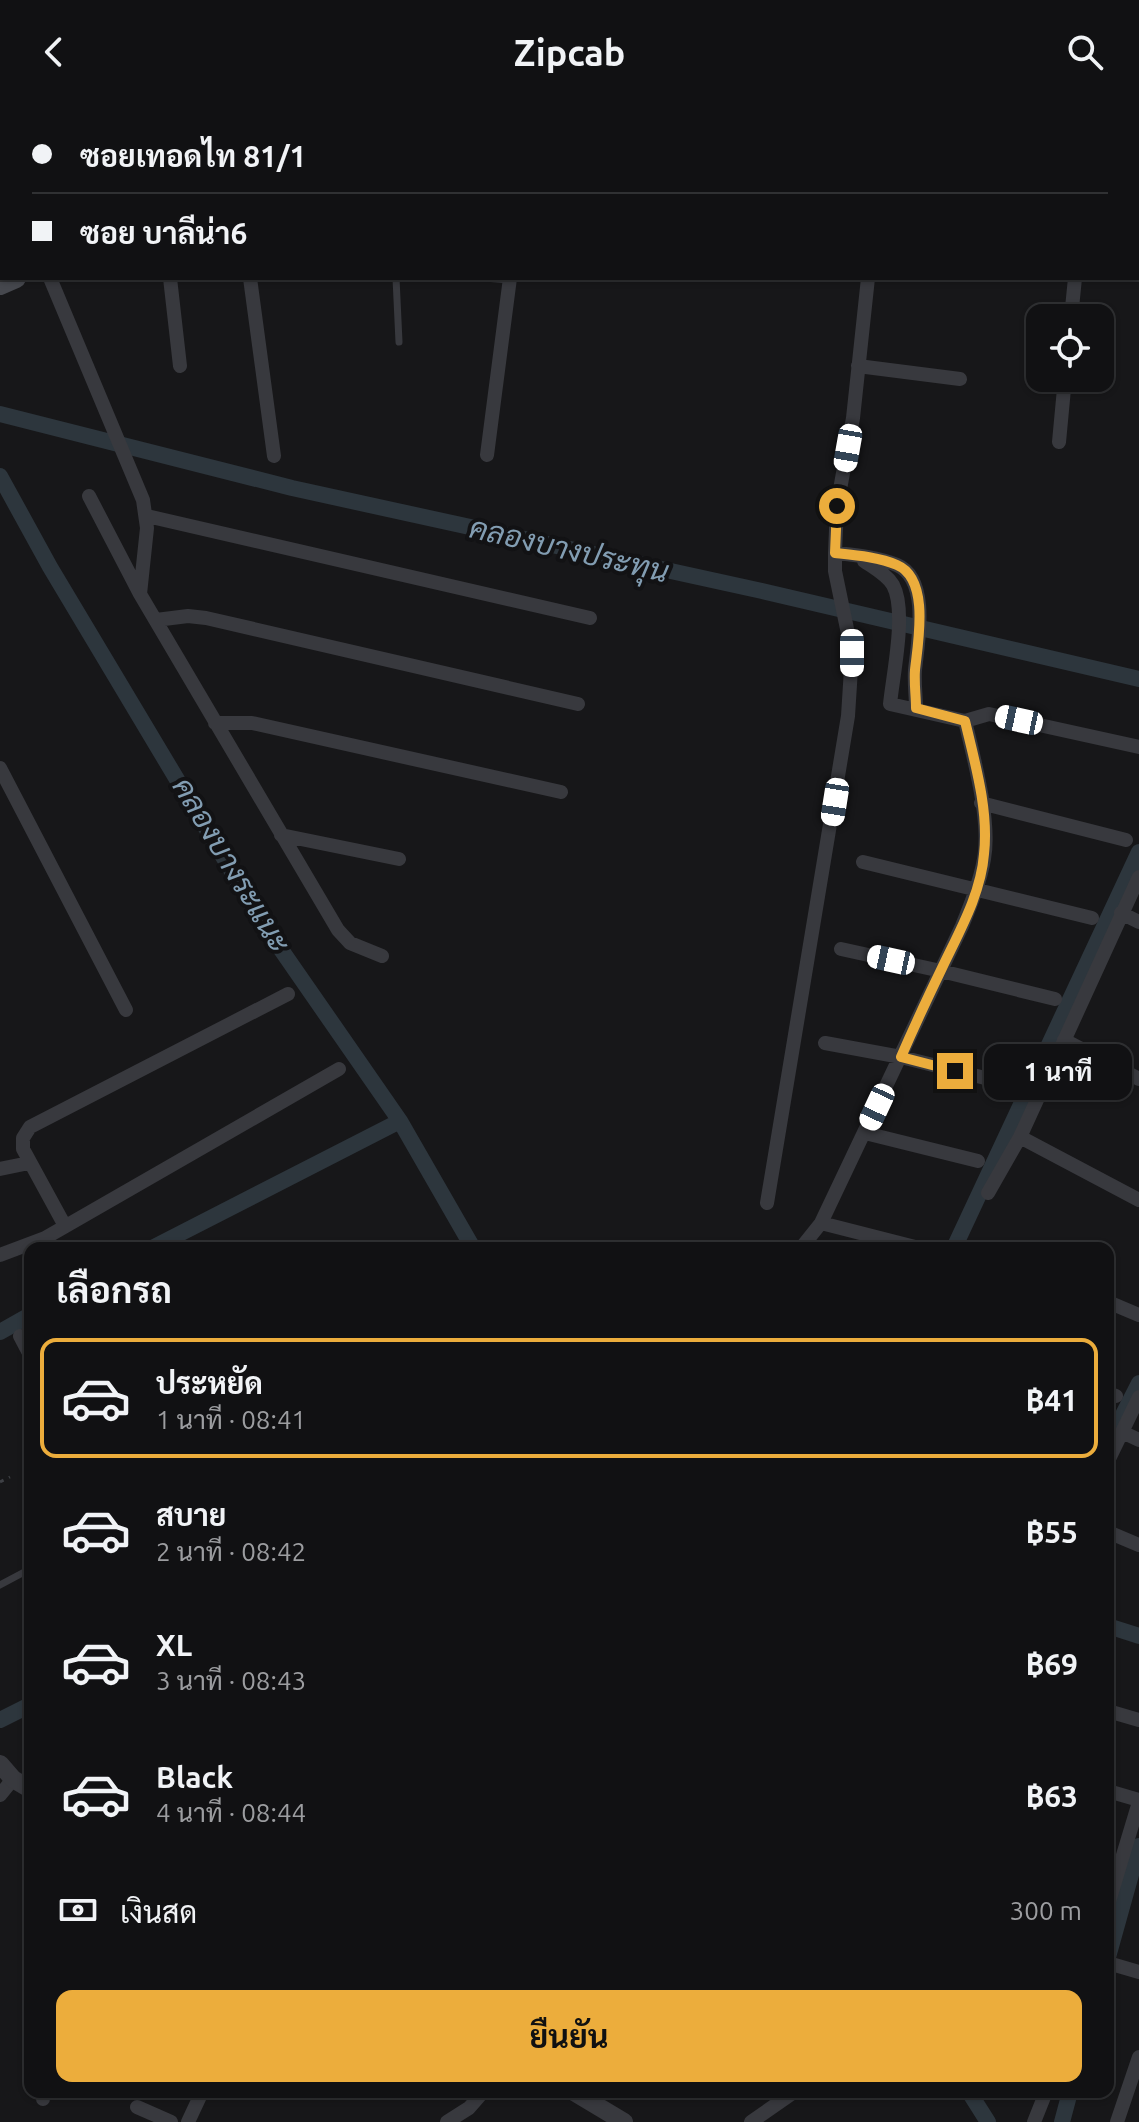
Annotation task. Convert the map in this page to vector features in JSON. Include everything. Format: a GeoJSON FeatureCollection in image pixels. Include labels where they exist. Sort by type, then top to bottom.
{"type":"FeatureCollection","features":[{"type":"Feature","properties":{"kind":"street"},"geometry":{"type":"LineString","coordinates":[[51,280],[135,477],[147,516],[140,594]]}},
{"type":"Feature","properties":{"kind":"street"},"geometry":{"type":"LineString","coordinates":[[170,280],[180,366]]}},
{"type":"Feature","properties":{"kind":"street"},"geometry":{"type":"LineString","coordinates":[[250,280],[274,456]]}},
{"type":"Feature","properties":{"kind":"street"},"geometry":{"type":"LineString","coordinates":[[487,455],[510,280]]}},
{"type":"Feature","properties":{"kind":"street"},"geometry":{"type":"LineString","coordinates":[[767,1203],[848,716],[852,653],[835,571],[837,506],[853,418],[868,280]]}},
{"type":"Feature","properties":{"kind":"street"},"geometry":{"type":"LineString","coordinates":[[1072,304],[1075,280]]}},
{"type":"Feature","properties":{"kind":"street"},"geometry":{"type":"LineString","coordinates":[[858,366],[960,379]]}},
{"type":"Feature","properties":{"kind":"street"},"geometry":{"type":"LineString","coordinates":[[1059,442],[1064,392]]}},
{"type":"Feature","properties":{"kind":"street"},"geometry":{"type":"LineString","coordinates":[[89,496],[140,594],[344,940],[382,956]]}},
{"type":"Feature","properties":{"kind":"street"},"geometry":{"type":"LineString","coordinates":[[147,516],[590,618]]}},
{"type":"Feature","properties":{"kind":"street"},"geometry":{"type":"LineString","coordinates":[[835,553],[899,565],[913,579],[919,604],[914,673],[916,708]]}},
{"type":"Feature","properties":{"kind":"street"},"geometry":{"type":"LineString","coordinates":[[855,555],[887,577],[894,588],[898,645],[890,704],[965,721],[989,714],[1139,747]]}},
{"type":"Feature","properties":{"kind":"street"},"geometry":{"type":"LineString","coordinates":[[156,620],[188,616],[206,618],[578,704]]}},
{"type":"Feature","properties":{"kind":"street"},"geometry":{"type":"LineString","coordinates":[[894,669],[914,673]]}},
{"type":"Feature","properties":{"kind":"street"},"geometry":{"type":"LineString","coordinates":[[806,1242],[821,1223],[865,1133],[976,889],[985,849],[977,771],[965,721]]}},
{"type":"Feature","properties":{"kind":"street"},"geometry":{"type":"LineString","coordinates":[[215,723],[252,723],[561,792]]}},
{"type":"Feature","properties":{"kind":"street"},"geometry":{"type":"LineString","coordinates":[[0,768],[126,1010]]}},
{"type":"Feature","properties":{"kind":"street"},"geometry":{"type":"LineString","coordinates":[[981,803],[1126,840]]}},
{"type":"Feature","properties":{"kind":"street"},"geometry":{"type":"LineString","coordinates":[[281,835],[399,859]]}},
{"type":"Feature","properties":{"kind":"street"},"geometry":{"type":"LineString","coordinates":[[863,862],[1092,918]]}},
{"type":"Feature","properties":{"kind":"street"},"geometry":{"type":"LineString","coordinates":[[988,1193],[1020,1137],[1139,877]]}},
{"type":"Feature","properties":{"kind":"street"},"geometry":{"type":"LineString","coordinates":[[1121,913],[1139,922]]}},
{"type":"Feature","properties":{"kind":"street"},"geometry":{"type":"LineString","coordinates":[[841,949],[1055,999]]}},
{"type":"Feature","properties":{"kind":"street"},"geometry":{"type":"LineString","coordinates":[[65,1226],[23,1149],[23,1138],[30,1127],[288,994]]}},
{"type":"Feature","properties":{"kind":"street"},"geometry":{"type":"LineString","coordinates":[[1064,1040],[1139,1079]]}},
{"type":"Feature","properties":{"kind":"street"},"geometry":{"type":"LineString","coordinates":[[825,1043],[901,1057],[1009,1084]]}},
{"type":"Feature","properties":{"kind":"street"},"geometry":{"type":"LineString","coordinates":[[33,1242],[339,1069]]}},
{"type":"Feature","properties":{"kind":"street"},"geometry":{"type":"LineString","coordinates":[[865,1133],[978,1161]]}},
{"type":"Feature","properties":{"kind":"street"},"geometry":{"type":"LineString","coordinates":[[1020,1137],[1139,1200]]}},
{"type":"Feature","properties":{"kind":"street"},"geometry":{"type":"LineString","coordinates":[[0,1169],[29,1163]]}},
{"type":"Feature","properties":{"kind":"street"},"geometry":{"type":"LineString","coordinates":[[821,1223],[895,1242]]}},
{"type":"Feature","properties":{"kind":"street"},"geometry":{"type":"LineString","coordinates":[[0,1255],[24,1246]]}},
{"type":"Feature","properties":{"kind":"street"},"geometry":{"type":"LineString","coordinates":[[1114,1305],[1139,1315]]}},
{"type":"Feature","properties":{"kind":"street"},"geometry":{"type":"LineString","coordinates":[[20,1336],[24,1344]]}},
{"type":"Feature","properties":{"kind":"street"},"geometry":{"type":"LineString","coordinates":[[1114,1449],[1139,1397]]}},
{"type":"Feature","properties":{"kind":"street"},"geometry":{"type":"LineString","coordinates":[[1122,1432],[1139,1440]]}},
{"type":"Feature","properties":{"kind":"street"},"geometry":{"type":"LineString","coordinates":[[1114,1535],[1139,1545]]}},
{"type":"Feature","properties":{"kind":"street"},"geometry":{"type":"LineString","coordinates":[[1114,1713],[1139,1720]]}},
{"type":"Feature","properties":{"kind":"street"},"geometry":{"type":"LineString","coordinates":[[0,1764],[13,1779],[24,1785]]}},
{"type":"Feature","properties":{"kind":"street"},"geometry":{"type":"LineString","coordinates":[[0,1795],[13,1779]]}},
{"type":"Feature","properties":{"kind":"street"},"geometry":{"type":"LineString","coordinates":[[1114,1793],[1139,1801],[1114,1870]]}},
{"type":"Feature","properties":{"kind":"street"},"geometry":{"type":"LineString","coordinates":[[1115,1965],[1139,1972]]}},
{"type":"Feature","properties":{"kind":"street"},"geometry":{"type":"LineString","coordinates":[[1117,2122],[1138,2063]]}},
{"type":"Feature","properties":{"kind":"street"},"geometry":{"type":"LineString","coordinates":[[188,2122],[199,2098]]}},
{"type":"Feature","properties":{"kind":"street"},"geometry":{"type":"LineString","coordinates":[[447,2122],[469,2108],[478,2098]]}},
{"type":"Feature","properties":{"kind":"street"},"geometry":{"type":"LineString","coordinates":[[583,2098],[617,2121]]}},
{"type":"Feature","properties":{"kind":"street"},"geometry":{"type":"LineString","coordinates":[[751,2122],[785,2098]]}},
{"type":"Feature","properties":{"kind":"street"},"geometry":{"type":"LineString","coordinates":[[1034,2122],[1044,2098]]}},
{"type":"Feature","properties":{"kind":"street"},"geometry":{"type":"LineString","coordinates":[[137,2107],[171,2122]]}},
{"type":"Feature","properties":{"kind":"lane"},"geometry":{"type":"LineString","coordinates":[[396,280],[399,342]]}},
{"type":"Feature","properties":{"kind":"lane"},"geometry":{"type":"LineString","coordinates":[[0,1585],[24,1572]]}},
{"type":"Feature","properties":{"kind":"path"},"geometry":{"type":"LineString","coordinates":[[0,1482],[10,1477]]}},
{"type":"Feature","properties":{"kind":"waterway","name":"คลองบางประทุน"},"geometry":{"type":"LineString","coordinates":[[0,414],[292,488],[762,591],[1139,679]]}},
{"type":"Feature","properties":{"kind":"waterway","name":"คลองบางระแนะ"},"geometry":{"type":"LineString","coordinates":[[0,476],[50,567],[264,925],[400,1121],[470,1242]]}},
{"type":"Feature","properties":{"kind":"waterway"},"geometry":{"type":"LineString","coordinates":[[957,1242],[1139,852]]}},
{"type":"Feature","properties":{"kind":"waterway"},"geometry":{"type":"LineString","coordinates":[[164,1242],[400,1121]]}},
{"type":"Feature","properties":{"kind":"waterway"},"geometry":{"type":"LineString","coordinates":[[0,1332],[24,1318]]}},
{"type":"Feature","properties":{"kind":"waterway"},"geometry":{"type":"LineString","coordinates":[[1114,1432],[1139,1383]]}},
{"type":"Feature","properties":{"kind":"waterway"},"geometry":{"type":"LineString","coordinates":[[1114,1628],[1139,1636]]}},
{"type":"Feature","properties":{"kind":"waterway"},"geometry":{"type":"LineString","coordinates":[[0,1720],[24,1708]]}},
{"type":"Feature","properties":{"kind":"waterway"},"geometry":{"type":"LineString","coordinates":[[1114,1936],[1139,1846]]}},
{"type":"Feature","properties":{"kind":"waterway","name":"คลองบางระแนะ"},"geometry":{"type":"LineString","coordinates":[[973,2098],[988,2122]]}},
{"type":"Feature","properties":{"kind":"waterway"},"geometry":{"type":"LineString","coordinates":[[1062,2122],[1068,2098]]}},
{"type":"Feature","properties":{"kind":"route"},"geometry":{"type":"LineString","coordinates":[[837,506],[835,553],[899,565],[913,579],[919,604],[914,673],[916,708],[965,721],[977,771],[985,840],[976,889],[901,1057],[955,1071]]}}]}
